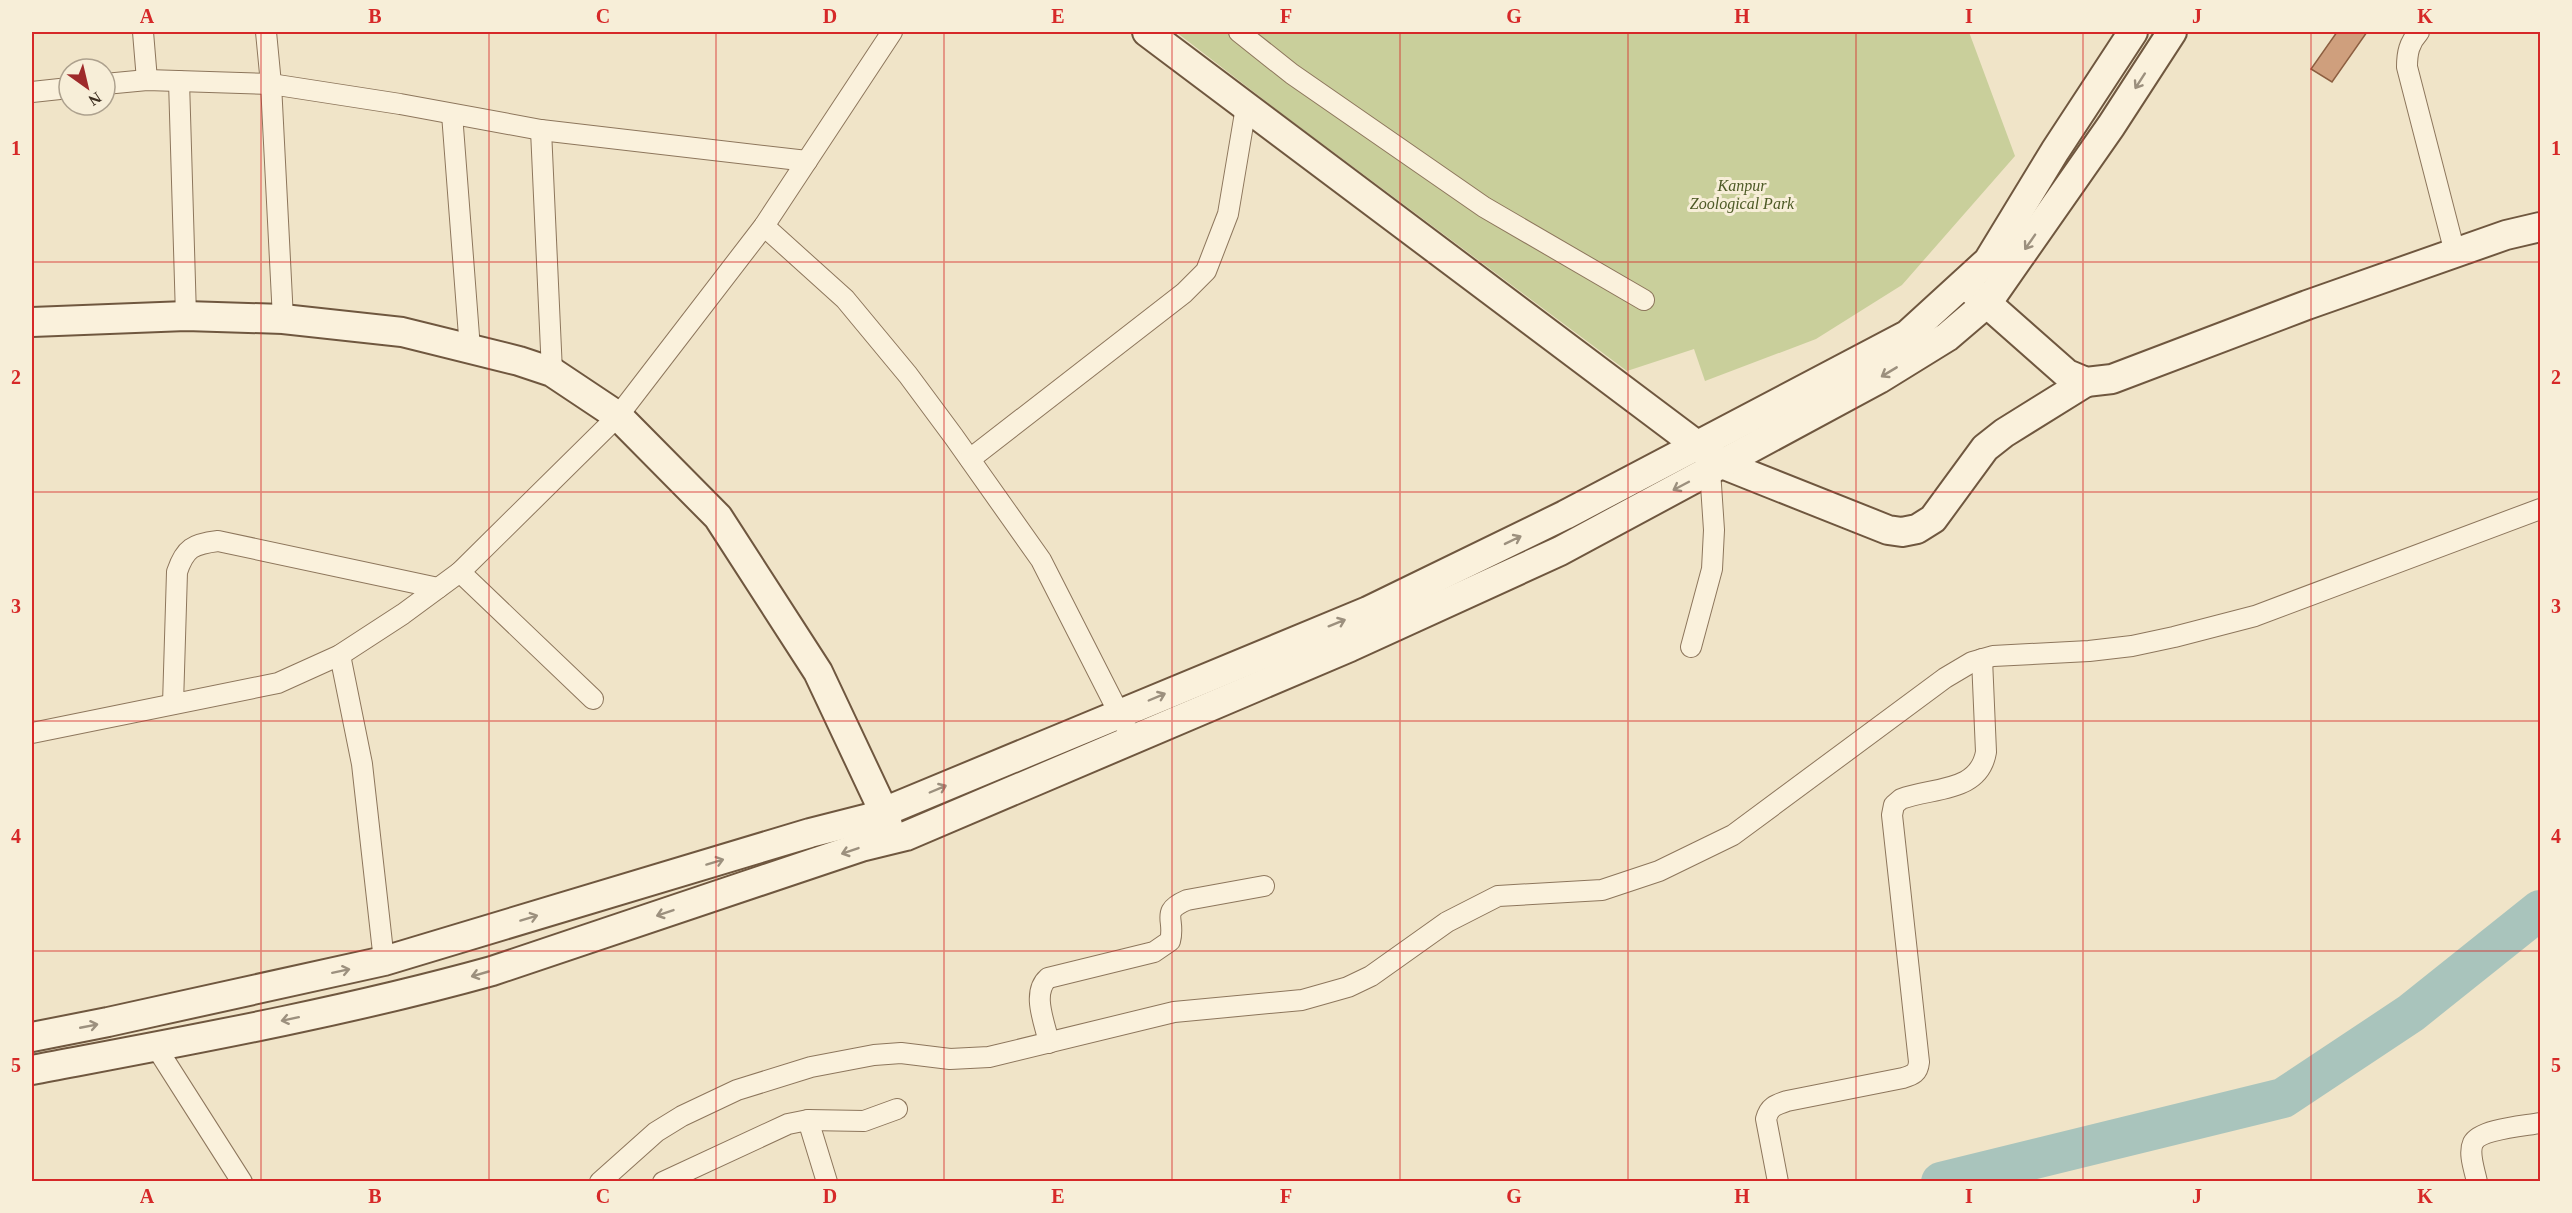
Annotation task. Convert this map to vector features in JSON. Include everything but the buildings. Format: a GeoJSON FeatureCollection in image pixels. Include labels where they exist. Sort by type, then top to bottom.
{"type":"FeatureCollection","features":[{"type":"Feature","properties":{"kind":"main road"},"geometry":{"type":"LineString","coordinates":[[1147,32],[1696,445],[1716,467],[1888,530],[1902,532],[1917,529],[1933,519],[1985,448],[2004,433],[2086,382],[2112,379],[2307,305],[2506,235],[2541,227]]}},
{"type":"Feature","properties":{"kind":"main road"},"geometry":{"type":"LineString","coordinates":[[32,1037],[384,961],[884,812],[1368,611],[1565,515],[1907,335],[1988,261],[2055,151],[2133,32]]}},
{"type":"Feature","properties":{"kind":"main road"},"geometry":{"type":"LineString","coordinates":[[32,1070],[156,1047],[429,988],[492,971],[861,847],[892,840],[1133,741],[1350,647],[1560,551],[1879,378],[1947,337],[1988,302],[2111,126],[2172,32]]}},
{"type":"Feature","properties":{"kind":"main road"},"geometry":{"type":"LineString","coordinates":[[1964,284],[1988,302],[2067,374],[2086,382]]}},
{"type":"Feature","properties":{"kind":"main road"},"geometry":{"type":"LineString","coordinates":[[32,322],[186,316],[283,320],[402,332],[552,372],[618,416],[718,517],[818,672],[884,812],[892,840]]}},
{"type":"Feature","properties":{"kind":"street"},"geometry":{"type":"LineString","coordinates":[[143,32],[147,80]]}},
{"type":"Feature","properties":{"kind":"street"},"geometry":{"type":"LineString","coordinates":[[266,32],[271,84],[283,320]]}},
{"type":"Feature","properties":{"kind":"street"},"geometry":{"type":"LineString","coordinates":[[32,733],[278,682],[340,655],[403,614],[460,572],[618,416],[764,226],[892,32]]}},
{"type":"Feature","properties":{"kind":"street"},"geometry":{"type":"LineString","coordinates":[[1239,32],[1292,74],[1484,207],[1644,300]]}},
{"type":"Feature","properties":{"kind":"street"},"geometry":{"type":"LineString","coordinates":[[2419,32],[2407,52],[2407,67],[2455,253]]}},
{"type":"Feature","properties":{"kind":"street"},"geometry":{"type":"LineString","coordinates":[[117,83],[147,80],[271,84],[541,130],[807,161]]}},
{"type":"Feature","properties":{"kind":"street"},"geometry":{"type":"LineString","coordinates":[[179,81],[186,316]]}},
{"type":"Feature","properties":{"kind":"street"},"geometry":{"type":"LineString","coordinates":[[32,92],[57,89]]}},
{"type":"Feature","properties":{"kind":"street"},"geometry":{"type":"LineString","coordinates":[[970,459],[1184,293],[1206,272],[1228,214],[1246,107]]}},
{"type":"Feature","properties":{"kind":"street"},"geometry":{"type":"LineString","coordinates":[[452,114],[470,349]]}},
{"type":"Feature","properties":{"kind":"street"},"geometry":{"type":"LineString","coordinates":[[541,130],[552,372]]}},
{"type":"Feature","properties":{"kind":"street"},"geometry":{"type":"LineString","coordinates":[[764,226],[845,299],[908,375],[970,459],[1041,561],[1133,741]]}},
{"type":"Feature","properties":{"kind":"street"},"geometry":{"type":"LineString","coordinates":[[1691,647],[1712,569],[1716,467]]}},
{"type":"Feature","properties":{"kind":"street"},"geometry":{"type":"LineString","coordinates":[[600,1182],[656,1132],[682,1116],[737,1090],[811,1066],[874,1055],[902,1053],[970,1059],[1011,1053],[1174,1012],[1279,1004],[1326,994],[1371,976],[1447,922],[1498,896],[1602,890],[1659,871],[1733,835],[1944,678],[1972,662],[1993,656],[2089,651],[2132,646],[2219,626],[2294,602],[2541,509]]}},
{"type":"Feature","properties":{"kind":"street"},"geometry":{"type":"LineString","coordinates":[[173,704],[177,572],[182,556],[201,543],[218,541],[438,588]]}},
{"type":"Feature","properties":{"kind":"street"},"geometry":{"type":"LineString","coordinates":[[460,572],[593,699]]}},
{"type":"Feature","properties":{"kind":"street"},"geometry":{"type":"LineString","coordinates":[[340,655],[362,764],[384,961]]}},
{"type":"Feature","properties":{"kind":"street"},"geometry":{"type":"LineString","coordinates":[[1778,1182],[1766,1119],[1768,1110],[1776,1104],[1787,1101],[1913,1075],[1918,1070],[1916,1029],[1892,815],[1894,805],[1901,799],[1961,784],[1977,776],[1986,752],[1982,659]]}},
{"type":"Feature","properties":{"kind":"street"},"geometry":{"type":"LineString","coordinates":[[1049,1044],[1039,994],[1041,984],[1048,978],[1154,952],[1170,941],[1172,933],[1169,916],[1171,910],[1177,905],[1187,900],[1264,886]]}},
{"type":"Feature","properties":{"kind":"street"},"geometry":{"type":"LineString","coordinates":[[156,1047],[242,1182]]}},
{"type":"Feature","properties":{"kind":"street"},"geometry":{"type":"LineString","coordinates":[[663,1182],[788,1124],[808,1120],[864,1121],[897,1109]]}},
{"type":"Feature","properties":{"kind":"street"},"geometry":{"type":"LineString","coordinates":[[808,1120],[827,1182]]}},
{"type":"Feature","properties":{"kind":"street"},"geometry":{"type":"LineString","coordinates":[[2477,1182],[2472,1144],[2480,1136],[2541,1123]]}},
{"type":"Feature","properties":{"kind":"green space","name":"Kanpur Zoological Park"},"geometry":{"type":"Polygon","coordinates":[[[1176,32],[1969,32],[2015,156],[1902,285],[1816,339],[1705,381],[1694,349],[1627,371],[1176,32]]]}},
{"type":"Feature","properties":{"kind":"waterway"},"geometry":{"type":"LineString","coordinates":[[1941,1182],[2283,1098],[2411,1013],[2540,910]]}}]}
